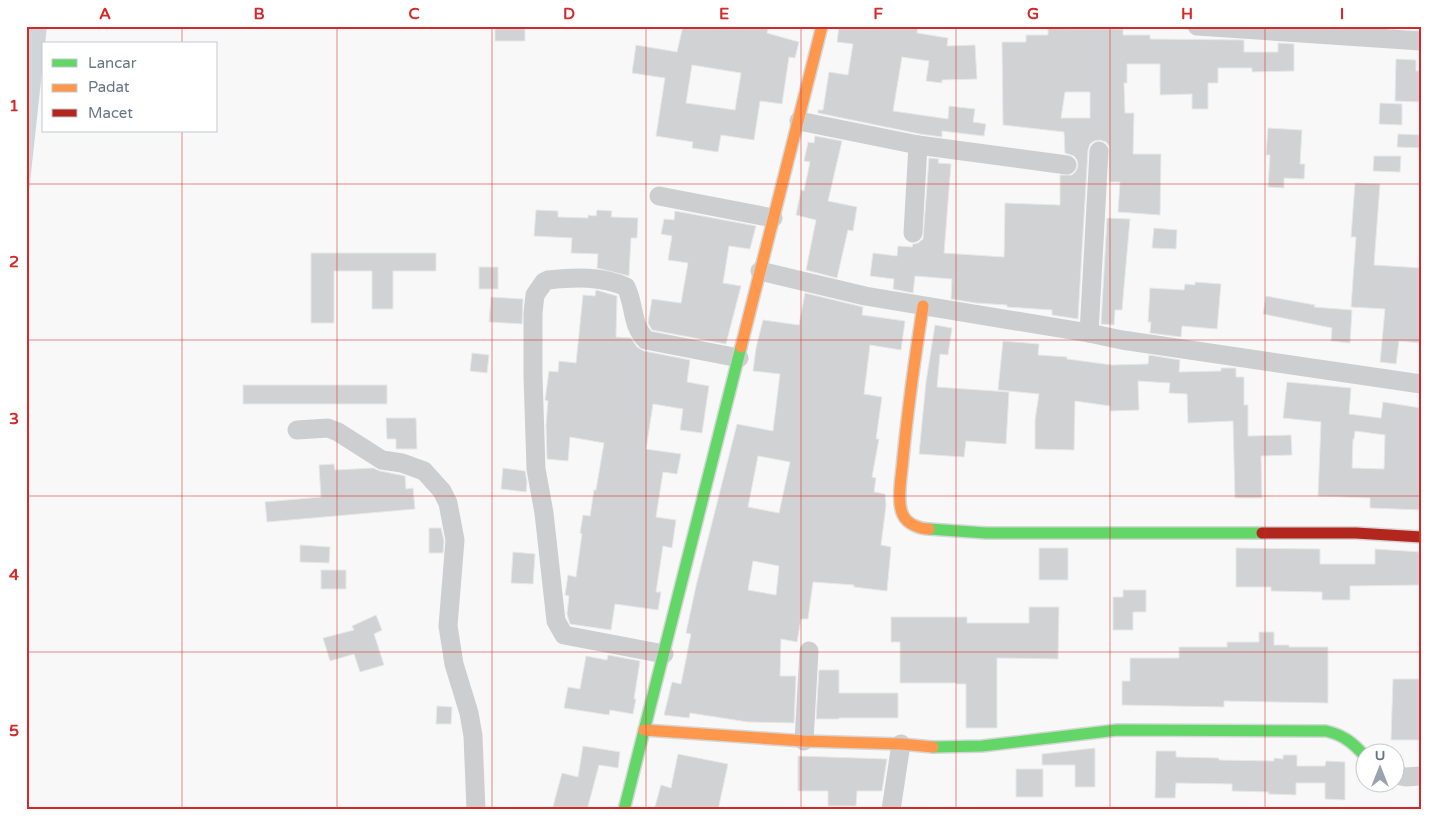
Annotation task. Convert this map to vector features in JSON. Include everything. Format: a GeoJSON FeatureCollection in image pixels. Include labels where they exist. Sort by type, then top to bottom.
{"type":"FeatureCollection","features":[{"type":"Feature","properties":{"kind":"street"},"geometry":{"type":"LineString","coordinates":[[624,810],[822,26]]}},
{"type":"Feature","properties":{"kind":"street"},"geometry":{"type":"LineString","coordinates":[[1197,26],[1421,41]]}},
{"type":"Feature","properties":{"kind":"street"},"geometry":{"type":"LineString","coordinates":[[799,121],[918,145],[1067,164]]}},
{"type":"Feature","properties":{"kind":"street"},"geometry":{"type":"LineString","coordinates":[[914,233],[918,145]]}},
{"type":"Feature","properties":{"kind":"street"},"geometry":{"type":"LineString","coordinates":[[1089,333],[1099,151]]}},
{"type":"Feature","properties":{"kind":"street"},"geometry":{"type":"LineString","coordinates":[[659,196],[773,218]]}},
{"type":"Feature","properties":{"kind":"street"},"geometry":{"type":"LineString","coordinates":[[760,271],[865,296],[923,306],[1158,346],[1421,384]]}},
{"type":"Feature","properties":{"kind":"street"},"geometry":{"type":"LineString","coordinates":[[664,654],[564,635],[556,621],[544,513],[536,469],[533,376],[533,313],[535,295],[544,282],[548,280],[586,278],[616,282],[626,287],[633,304],[635,322],[639,333],[646,340],[739,358]]}},
{"type":"Feature","properties":{"kind":"street"},"geometry":{"type":"LineString","coordinates":[[923,306],[911,380],[900,494],[902,514],[907,521],[923,529],[986,533],[1338,533],[1421,537]]}},
{"type":"Feature","properties":{"kind":"street"},"geometry":{"type":"LineString","coordinates":[[297,430],[328,428],[338,432],[382,460],[402,463],[424,471],[442,491],[448,503],[455,540],[448,626],[454,664],[469,713],[473,736],[476,810]]}},
{"type":"Feature","properties":{"kind":"street"},"geometry":{"type":"LineString","coordinates":[[804,741],[809,651]]}},
{"type":"Feature","properties":{"kind":"street"},"geometry":{"type":"LineString","coordinates":[[644,730],[930,747],[982,746],[1117,730],[1326,731],[1340,734],[1354,744]]}},
{"type":"Feature","properties":{"kind":"street"},"geometry":{"type":"LineString","coordinates":[[891,810],[901,744]]}},
{"type":"Feature","properties":{"kind":"street"},"geometry":{"type":"LineString","coordinates":[[1404,777],[1421,776]]}},
{"type":"Feature","properties":{"kind":"shaded area"},"geometry":{"type":"Polygon","coordinates":[[[26,26],[47,26],[45,42],[42,42],[42,72],[26,219],[26,26]]]}},
{"type":"Feature","properties":{"kind":"building"},"geometry":{"type":"Polygon","coordinates":[[[495,26],[525,27],[525,41],[495,41],[495,26]]]}},
{"type":"Feature","properties":{"kind":"building"},"geometry":{"type":"Polygon","coordinates":[[[683,26],[769,26],[767,33],[799,42],[795,58],[789,57],[782,104],[760,101],[754,140],[721,135],[718,152],[692,148],[693,142],[656,136],[665,78],[632,73],[636,45],[677,52],[683,26]],[[692,65],[686,103],[735,110],[741,73],[692,65]]]}},
{"type":"Feature","properties":{"kind":"building"},"geometry":{"type":"Polygon","coordinates":[[[839,26],[918,26],[917,33],[948,38],[947,46],[975,45],[977,79],[942,80],[942,83],[926,81],[929,61],[902,57],[893,111],[948,119],[949,106],[975,109],[973,122],[986,124],[984,136],[942,131],[942,137],[920,134],[818,113],[818,110],[823,110],[829,72],[848,75],[853,44],[837,42],[839,26]]]}},
{"type":"Feature","properties":{"kind":"building"},"geometry":{"type":"Polygon","coordinates":[[[1048,26],[1071,26],[1071,29],[1123,29],[1123,35],[1150,35],[1150,39],[1244,40],[1244,52],[1278,52],[1278,43],[1294,44],[1294,71],[1252,72],[1252,68],[1218,68],[1218,83],[1208,83],[1208,109],[1192,109],[1192,94],[1160,95],[1160,64],[1127,64],[1127,83],[1124,83],[1125,113],[1134,113],[1133,154],[1161,154],[1160,215],[1118,212],[1120,182],[1109,182],[1109,146],[1106,142],[1100,140],[1090,144],[1088,150],[1078,319],[1052,315],[1052,310],[1007,307],[1007,305],[951,299],[952,279],[915,276],[913,293],[893,289],[894,279],[870,276],[873,253],[897,256],[898,246],[912,247],[913,244],[923,239],[929,158],[939,159],[938,163],[951,164],[944,253],[1004,257],[1005,203],[1060,205],[1060,175],[1072,175],[1078,166],[1074,156],[1065,153],[1064,132],[1003,125],[1002,42],[1026,42],[1026,35],[1048,35],[1048,26]],[[1065,92],[1061,118],[1090,118],[1090,92],[1065,92]]]}},
{"type":"Feature","properties":{"kind":"building"},"geometry":{"type":"Polygon","coordinates":[[[1396,59],[1416,60],[1416,71],[1421,71],[1421,102],[1395,101],[1396,59]]]}},
{"type":"Feature","properties":{"kind":"building"},"geometry":{"type":"Polygon","coordinates":[[[1380,103],[1402,104],[1402,125],[1379,124],[1380,103]]]}},
{"type":"Feature","properties":{"kind":"building"},"geometry":{"type":"Polygon","coordinates":[[[1268,128],[1302,130],[1300,164],[1305,164],[1304,179],[1284,178],[1284,188],[1268,187],[1270,155],[1266,155],[1268,128]]]}},
{"type":"Feature","properties":{"kind":"building"},"geometry":{"type":"Polygon","coordinates":[[[1398,134],[1421,135],[1421,148],[1397,147],[1398,134]]]}},
{"type":"Feature","properties":{"kind":"building"},"geometry":{"type":"Polygon","coordinates":[[[815,136],[842,141],[828,201],[857,207],[853,231],[848,230],[837,278],[806,270],[816,220],[796,215],[801,190],[804,191],[810,162],[804,161],[808,142],[814,143],[815,136]]]}},
{"type":"Feature","properties":{"kind":"building"},"geometry":{"type":"Polygon","coordinates":[[[1374,156],[1401,156],[1400,172],[1373,171],[1374,156]]]}},
{"type":"Feature","properties":{"kind":"building"},"geometry":{"type":"Polygon","coordinates":[[[1355,183],[1380,184],[1374,265],[1421,268],[1421,343],[1399,341],[1396,364],[1380,362],[1385,309],[1351,307],[1356,237],[1351,237],[1355,183]]]}},
{"type":"Feature","properties":{"kind":"building"},"geometry":{"type":"Polygon","coordinates":[[[536,210],[558,211],[558,217],[588,218],[588,215],[596,216],[597,210],[612,211],[611,217],[638,218],[637,238],[631,238],[629,276],[597,268],[598,254],[571,253],[572,238],[534,236],[536,210]]]}},
{"type":"Feature","properties":{"kind":"building"},"geometry":{"type":"Polygon","coordinates":[[[675,211],[756,226],[750,249],[729,246],[723,283],[741,286],[726,344],[652,330],[648,323],[652,299],[681,303],[688,263],[668,260],[672,236],[661,234],[664,219],[674,220],[675,211]]]}},
{"type":"Feature","properties":{"kind":"building"},"geometry":{"type":"Polygon","coordinates":[[[1107,218],[1130,219],[1122,310],[1115,310],[1114,325],[1101,324],[1107,218]]]}},
{"type":"Feature","properties":{"kind":"building"},"geometry":{"type":"Polygon","coordinates":[[[1154,228],[1177,230],[1176,249],[1152,248],[1154,228]]]}},
{"type":"Feature","properties":{"kind":"building"},"geometry":{"type":"Polygon","coordinates":[[[311,253],[436,253],[436,271],[393,271],[393,309],[372,309],[372,271],[334,271],[334,323],[311,323],[311,253]]]}},
{"type":"Feature","properties":{"kind":"building"},"geometry":{"type":"Polygon","coordinates":[[[479,267],[498,267],[498,289],[479,289],[479,267]]]}},
{"type":"Feature","properties":{"kind":"building"},"geometry":{"type":"Polygon","coordinates":[[[1195,282],[1221,284],[1217,329],[1182,326],[1181,337],[1150,333],[1151,322],[1148,322],[1150,288],[1184,290],[1185,284],[1195,285],[1195,282]]]}},
{"type":"Feature","properties":{"kind":"building"},"geometry":{"type":"Polygon","coordinates":[[[596,290],[617,296],[616,337],[631,338],[637,347],[644,351],[690,360],[687,382],[709,386],[702,433],[680,430],[683,409],[653,404],[646,449],[681,454],[677,474],[663,472],[656,517],[676,520],[672,548],[663,546],[656,592],[661,592],[658,610],[615,604],[611,630],[570,624],[567,614],[569,596],[565,595],[568,575],[576,577],[583,515],[590,516],[604,443],[570,437],[568,461],[547,459],[546,425],[548,401],[545,400],[549,371],[558,372],[559,361],[576,363],[583,295],[595,296],[596,290]]]}},
{"type":"Feature","properties":{"kind":"building"},"geometry":{"type":"Polygon","coordinates":[[[805,293],[863,307],[862,315],[905,321],[901,350],[870,345],[864,394],[882,397],[876,439],[879,439],[872,477],[876,478],[874,492],[885,494],[886,506],[881,545],[891,547],[887,591],[854,587],[854,585],[813,582],[808,619],[801,619],[797,642],[781,639],[780,676],[796,676],[794,723],[748,722],[690,713],[689,718],[664,715],[672,682],[681,684],[691,634],[686,633],[696,586],[737,424],[773,431],[780,374],[753,371],[763,320],[799,325],[805,293]],[[758,456],[748,507],[779,513],[790,462],[758,456]],[[753,561],[748,590],[776,595],[779,566],[753,561]]]}},
{"type":"Feature","properties":{"kind":"building"},"geometry":{"type":"Polygon","coordinates":[[[1266,296],[1315,305],[1314,307],[1352,310],[1350,343],[1331,341],[1332,328],[1263,314],[1266,296]]]}},
{"type":"Feature","properties":{"kind":"building"},"geometry":{"type":"Polygon","coordinates":[[[491,297],[523,299],[522,324],[489,322],[491,297]]]}},
{"type":"Feature","properties":{"kind":"building"},"geometry":{"type":"Polygon","coordinates":[[[935,325],[952,328],[948,355],[940,354],[937,387],[1009,392],[1006,444],[966,441],[964,457],[919,454],[926,382],[935,325]]]}},
{"type":"Feature","properties":{"kind":"building"},"geometry":{"type":"Polygon","coordinates":[[[1003,341],[1039,344],[1038,355],[1067,357],[1067,359],[1112,365],[1148,364],[1149,355],[1180,360],[1179,372],[1221,371],[1221,368],[1236,368],[1236,377],[1244,377],[1244,405],[1248,405],[1248,436],[1291,435],[1292,455],[1261,456],[1262,498],[1235,498],[1233,421],[1188,423],[1187,394],[1169,393],[1170,383],[1138,381],[1139,410],[1110,411],[1110,406],[1075,401],[1074,450],[1035,449],[1035,420],[1039,394],[998,390],[1003,341]]]}},
{"type":"Feature","properties":{"kind":"building"},"geometry":{"type":"Polygon","coordinates":[[[472,353],[489,355],[487,373],[470,371],[472,353]]]}},
{"type":"Feature","properties":{"kind":"building"},"geometry":{"type":"Polygon","coordinates":[[[1287,382],[1351,388],[1349,414],[1381,418],[1383,402],[1421,408],[1421,510],[1370,508],[1370,498],[1318,496],[1321,422],[1283,418],[1287,382]],[[1355,431],[1352,468],[1384,469],[1385,435],[1355,431]]]}},
{"type":"Feature","properties":{"kind":"building"},"geometry":{"type":"Polygon","coordinates":[[[243,385],[387,385],[387,404],[243,404],[243,385]]]}},
{"type":"Feature","properties":{"kind":"building"},"geometry":{"type":"Polygon","coordinates":[[[386,418],[416,418],[417,449],[396,449],[396,439],[387,439],[386,418]]]}},
{"type":"Feature","properties":{"kind":"building"},"geometry":{"type":"Polygon","coordinates":[[[334,464],[335,470],[373,468],[405,476],[406,489],[413,488],[415,509],[267,522],[265,502],[321,497],[319,465],[334,464]]]}},
{"type":"Feature","properties":{"kind":"building"},"geometry":{"type":"Polygon","coordinates":[[[503,468],[525,471],[526,492],[501,489],[503,468]]]}},
{"type":"Feature","properties":{"kind":"building"},"geometry":{"type":"Polygon","coordinates":[[[429,528],[441,528],[444,541],[443,553],[429,553],[429,528]]]}},
{"type":"Feature","properties":{"kind":"building"},"geometry":{"type":"Polygon","coordinates":[[[300,545],[330,547],[329,563],[300,562],[300,545]]]}},
{"type":"Feature","properties":{"kind":"building"},"geometry":{"type":"Polygon","coordinates":[[[1039,548],[1068,548],[1068,580],[1039,580],[1039,548]]]}},
{"type":"Feature","properties":{"kind":"building"},"geometry":{"type":"Polygon","coordinates":[[[1236,548],[1320,549],[1320,564],[1375,564],[1375,549],[1421,552],[1421,585],[1350,586],[1350,600],[1322,600],[1322,592],[1271,591],[1271,587],[1236,587],[1236,548]]]}},
{"type":"Feature","properties":{"kind":"building"},"geometry":{"type":"Polygon","coordinates":[[[513,552],[535,554],[533,584],[511,583],[513,552]]]}},
{"type":"Feature","properties":{"kind":"building"},"geometry":{"type":"Polygon","coordinates":[[[321,570],[346,570],[346,589],[321,589],[321,570]]]}},
{"type":"Feature","properties":{"kind":"building"},"geometry":{"type":"Polygon","coordinates":[[[1123,590],[1146,590],[1146,612],[1133,612],[1133,630],[1113,630],[1113,597],[1123,597],[1123,590]]]}},
{"type":"Feature","properties":{"kind":"building"},"geometry":{"type":"Polygon","coordinates":[[[1029,607],[1059,607],[1058,659],[997,658],[997,728],[966,728],[966,684],[900,683],[900,642],[891,642],[891,617],[967,617],[967,623],[1029,623],[1029,607]]]}},
{"type":"Feature","properties":{"kind":"building"},"geometry":{"type":"Polygon","coordinates":[[[376,615],[382,630],[374,634],[384,665],[360,672],[354,654],[330,661],[323,638],[354,630],[352,626],[376,615]]]}},
{"type":"Feature","properties":{"kind":"building"},"geometry":{"type":"Polygon","coordinates":[[[1259,632],[1274,632],[1274,645],[1328,647],[1328,703],[1224,701],[1224,707],[1122,705],[1122,681],[1130,681],[1130,658],[1179,658],[1179,647],[1227,647],[1227,642],[1259,642],[1259,632]]]}},
{"type":"Feature","properties":{"kind":"building"},"geometry":{"type":"Polygon","coordinates":[[[608,655],[640,661],[633,714],[610,710],[609,715],[564,708],[568,687],[580,689],[586,656],[607,660],[608,655]]]}},
{"type":"Feature","properties":{"kind":"building"},"geometry":{"type":"Polygon","coordinates":[[[819,670],[839,670],[839,693],[898,693],[898,718],[816,719],[819,670]]]}},
{"type":"Feature","properties":{"kind":"building"},"geometry":{"type":"Polygon","coordinates":[[[1393,679],[1421,679],[1421,740],[1391,740],[1393,679]]]}},
{"type":"Feature","properties":{"kind":"building"},"geometry":{"type":"Polygon","coordinates":[[[437,706],[452,707],[451,724],[436,724],[437,706]]]}},
{"type":"Feature","properties":{"kind":"building"},"geometry":{"type":"Polygon","coordinates":[[[583,746],[620,752],[618,768],[599,765],[587,810],[552,810],[562,773],[578,777],[583,746]]]}},
{"type":"Feature","properties":{"kind":"building"},"geometry":{"type":"Polygon","coordinates":[[[1095,748],[1095,787],[1075,787],[1075,765],[1042,765],[1042,754],[1095,748]]]}},
{"type":"Feature","properties":{"kind":"building"},"geometry":{"type":"Polygon","coordinates":[[[1156,751],[1176,751],[1176,757],[1219,758],[1219,760],[1274,761],[1274,758],[1283,759],[1283,755],[1297,755],[1297,766],[1325,766],[1326,761],[1345,762],[1345,800],[1325,799],[1325,783],[1296,783],[1296,795],[1232,791],[1232,784],[1176,783],[1175,798],[1155,798],[1156,751]]]}},
{"type":"Feature","properties":{"kind":"building"},"geometry":{"type":"Polygon","coordinates":[[[678,754],[728,764],[718,810],[654,810],[661,785],[671,788],[678,754]]]}},
{"type":"Feature","properties":{"kind":"building"},"geometry":{"type":"Polygon","coordinates":[[[798,756],[887,759],[882,791],[857,791],[856,806],[828,806],[828,791],[798,791],[798,756]]]}},
{"type":"Feature","properties":{"kind":"building"},"geometry":{"type":"Polygon","coordinates":[[[1016,769],[1043,769],[1043,797],[1016,797],[1016,769]]]}},
{"type":"Feature","properties":{"kind":"traffic: fast"},"geometry":{"type":"LineString","coordinates":[[624,810],[741,347]]}},
{"type":"Feature","properties":{"kind":"traffic: fast"},"geometry":{"type":"LineString","coordinates":[[929,529],[986,533],[1262,533]]}},
{"type":"Feature","properties":{"kind":"traffic: fast"},"geometry":{"type":"LineString","coordinates":[[933,747],[982,746],[1117,730],[1326,731],[1347,740],[1354,745]]}},
{"type":"Feature","properties":{"kind":"traffic: slow"},"geometry":{"type":"LineString","coordinates":[[741,347],[822,26]]}},
{"type":"Feature","properties":{"kind":"traffic: slow"},"geometry":{"type":"LineString","coordinates":[[923,306],[909,401],[900,503],[903,515],[907,521],[929,529]]}},
{"type":"Feature","properties":{"kind":"traffic: slow"},"geometry":{"type":"LineString","coordinates":[[644,730],[804,741],[901,744],[933,747]]}},
{"type":"Feature","properties":{"kind":"traffic: jam"},"geometry":{"type":"LineString","coordinates":[[1262,533],[1356,533],[1421,537]]}}]}
